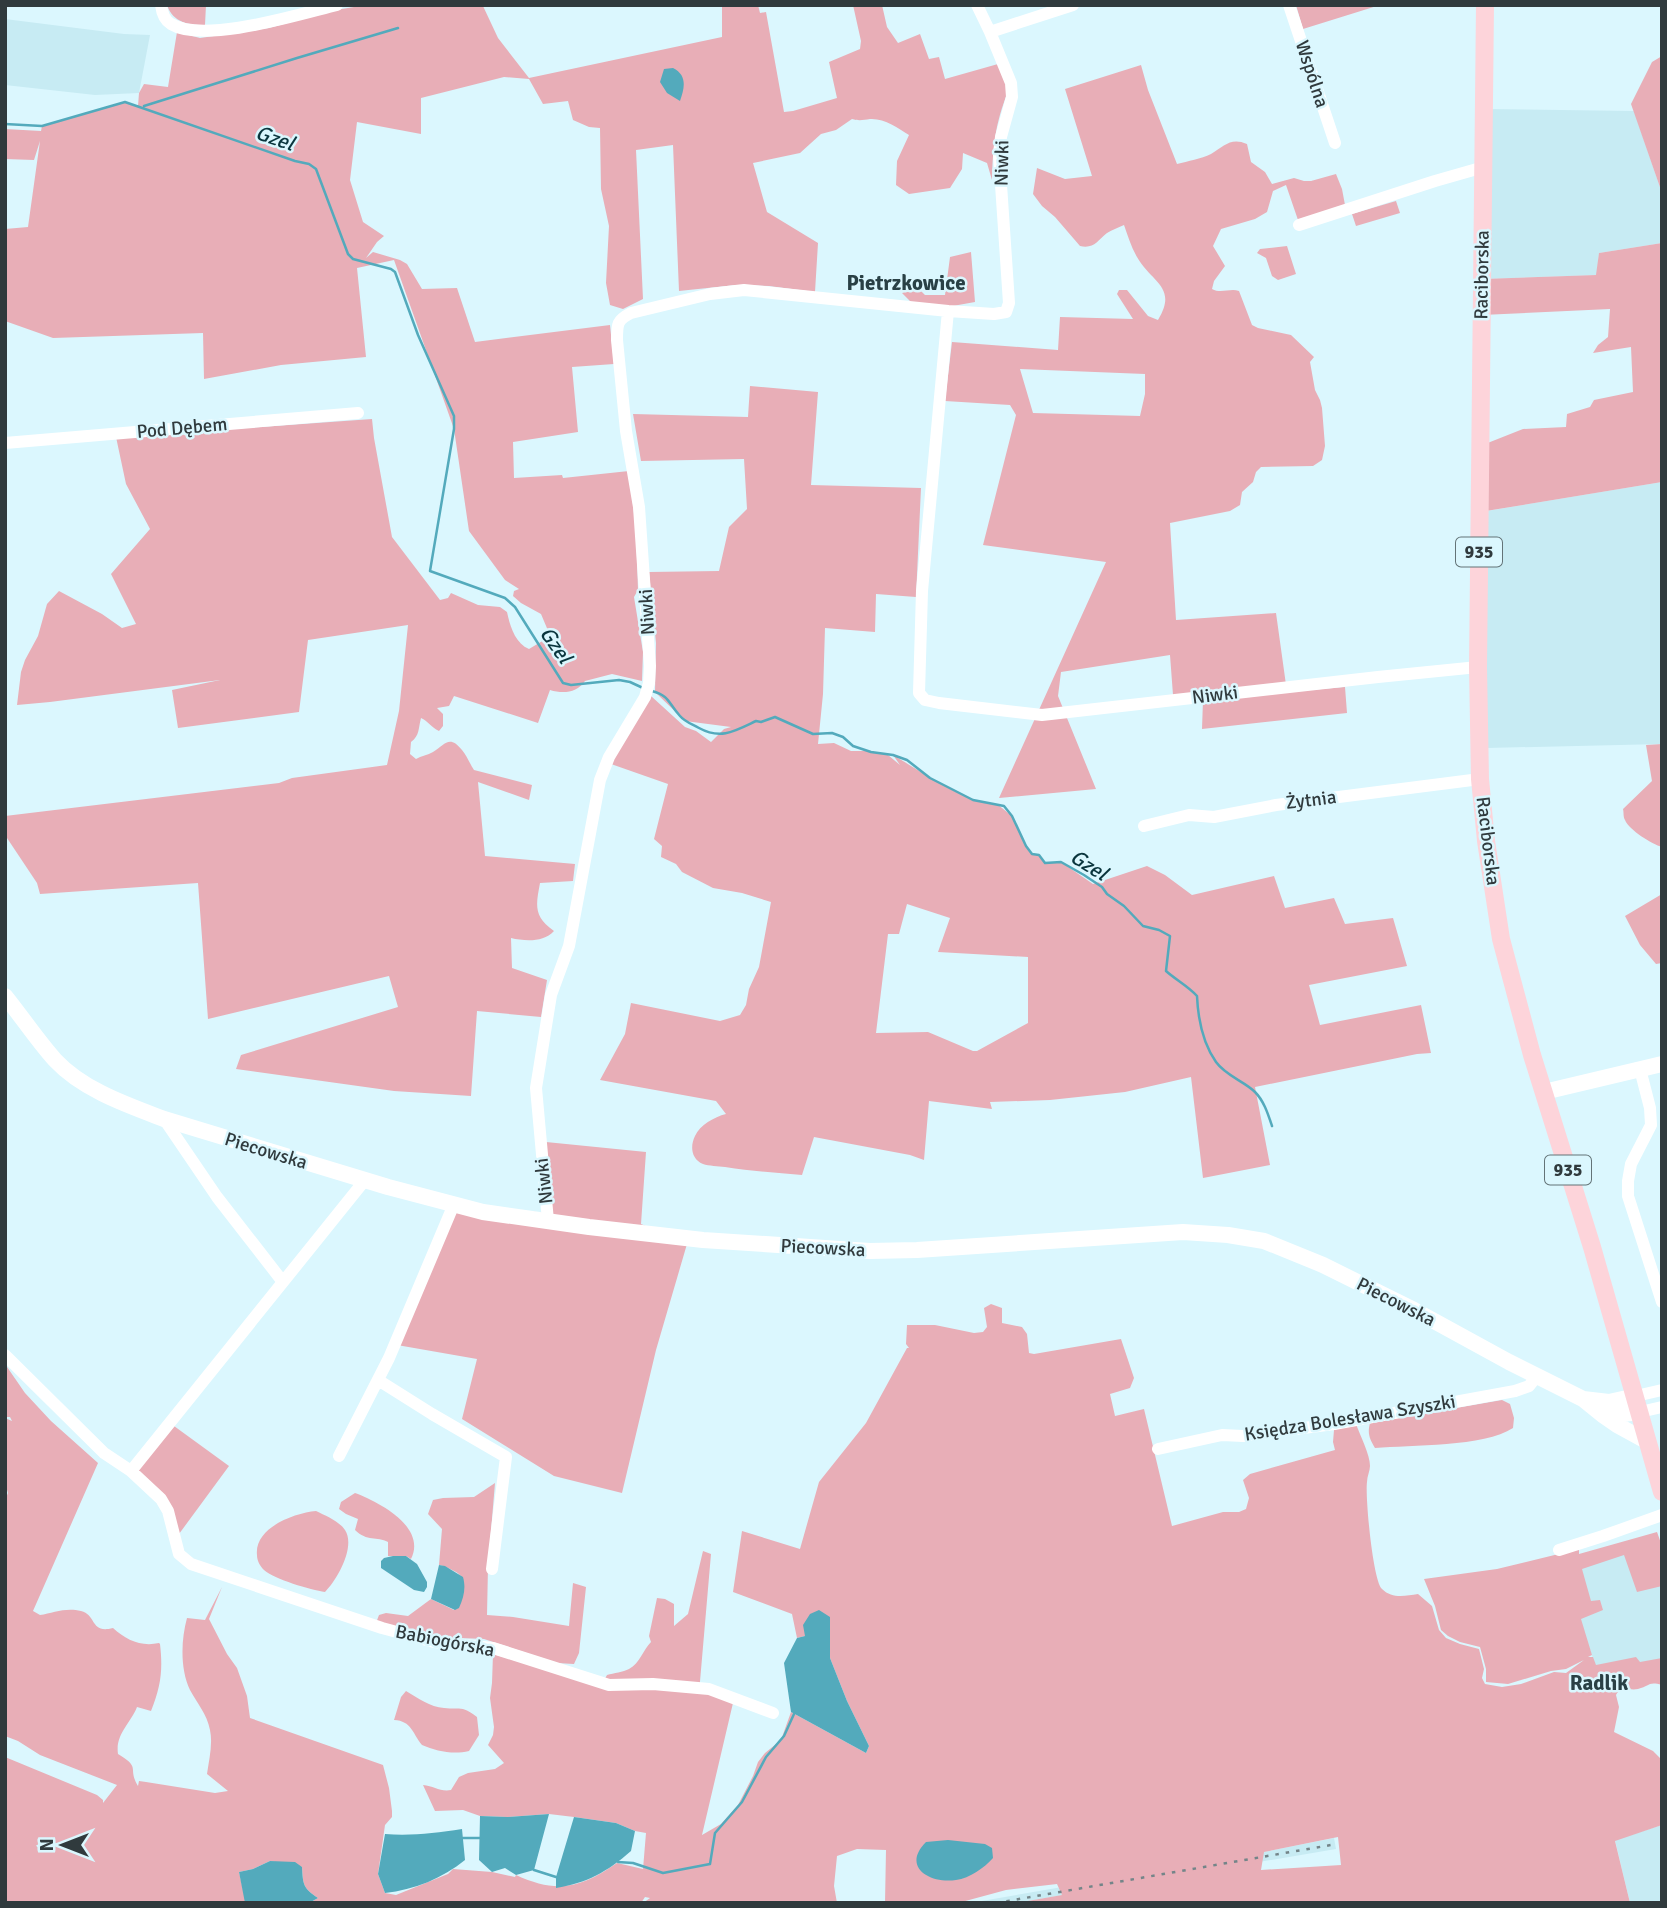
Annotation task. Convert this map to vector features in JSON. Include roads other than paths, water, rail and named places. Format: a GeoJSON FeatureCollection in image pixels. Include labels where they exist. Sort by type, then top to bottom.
{"type":"FeatureCollection","features":[{"type":"Feature","properties":{"kind":"main road","name":"Raciborska"},"geometry":{"type":"LineString","coordinates":[[1485,5],[1478,667],[1480,779],[1486,841],[1501,939],[1662,1492]]}},
{"type":"Feature","properties":{"kind":"street"},"geometry":{"type":"LineString","coordinates":[[161,5],[166,20],[171,24],[183,29],[204,30],[242,28],[337,5]]}},
{"type":"Feature","properties":{"kind":"street","name":"Niwki"},"geometry":{"type":"LineString","coordinates":[[548,1221],[536,1088],[542,1042],[551,995],[569,946],[600,780],[609,757],[645,696],[649,683],[644,555],[626,431],[617,326],[621,318],[631,313],[710,294],[744,290],[948,311],[994,314],[1006,312],[1009,303],[999,155],[1001,136],[1012,97],[1011,83],[977,5]]}},
{"type":"Feature","properties":{"kind":"street"},"geometry":{"type":"LineString","coordinates":[[990,32],[1073,5]]}},
{"type":"Feature","properties":{"kind":"street","name":"Wspólna"},"geometry":{"type":"LineString","coordinates":[[1289,5],[1335,143]]}},
{"type":"Feature","properties":{"kind":"street"},"geometry":{"type":"LineString","coordinates":[[1299,225],[1483,167]]}},
{"type":"Feature","properties":{"kind":"street","name":"Niwki"},"geometry":{"type":"LineString","coordinates":[[948,311],[922,591],[919,693],[925,700],[1042,715],[1478,667]]}},
{"type":"Feature","properties":{"kind":"street","name":"Pod Dębem"},"geometry":{"type":"LineString","coordinates":[[5,443],[358,414]]}},
{"type":"Feature","properties":{"kind":"street","name":"Żytnia"},"geometry":{"type":"LineString","coordinates":[[1144,826],[1189,815],[1214,817],[1276,804],[1480,779]]}},
{"type":"Feature","properties":{"kind":"street","name":"Piecowska"},"geometry":{"type":"LineString","coordinates":[[5,996],[56,1060],[71,1074],[129,1106],[365,1180],[483,1212],[703,1240],[870,1251],[1183,1232],[1264,1241],[1323,1265],[1414,1310],[1583,1399],[1617,1426],[1648,1442]]}},
{"type":"Feature","properties":{"kind":"street"},"geometry":{"type":"LineString","coordinates":[[1544,1093],[1662,1064]]}},
{"type":"Feature","properties":{"kind":"street"},"geometry":{"type":"LineString","coordinates":[[1640,1069],[1650,1108],[1651,1125],[1631,1164],[1628,1196],[1662,1302]]}},
{"type":"Feature","properties":{"kind":"street"},"geometry":{"type":"LineString","coordinates":[[164,1119],[217,1197],[283,1282]]}},
{"type":"Feature","properties":{"kind":"street"},"geometry":{"type":"LineString","coordinates":[[1647,1133],[1662,1135]]}},
{"type":"Feature","properties":{"kind":"street"},"geometry":{"type":"LineString","coordinates":[[131,1471],[365,1180]]}},
{"type":"Feature","properties":{"kind":"street"},"geometry":{"type":"LineString","coordinates":[[339,1456],[378,1380],[454,1204]]}},
{"type":"Feature","properties":{"kind":"street","name":"Babiogórska"},"geometry":{"type":"LineString","coordinates":[[5,1354],[104,1453],[131,1471],[161,1499],[168,1511],[180,1554],[191,1563],[370,1625],[434,1642],[493,1648],[609,1685],[653,1684],[709,1689],[773,1713]]}},
{"type":"Feature","properties":{"kind":"street","name":"Księdza Bolesława Szyszki"},"geometry":{"type":"LineString","coordinates":[[1158,1449],[1222,1435],[1243,1436],[1334,1424],[1515,1391],[1529,1386],[1537,1376]]}},
{"type":"Feature","properties":{"kind":"street"},"geometry":{"type":"LineString","coordinates":[[378,1380],[506,1457],[492,1570]]}},
{"type":"Feature","properties":{"kind":"street"},"geometry":{"type":"LineString","coordinates":[[1604,1416],[1638,1404],[1662,1390]]}},
{"type":"Feature","properties":{"kind":"street","name":"Piecowska"},"geometry":{"type":"LineString","coordinates":[[1583,1399],[1638,1404]]}},
{"type":"Feature","properties":{"kind":"street"},"geometry":{"type":"LineString","coordinates":[[1638,1404],[1662,1407]]}},
{"type":"Feature","properties":{"kind":"street"},"geometry":{"type":"LineString","coordinates":[[1559,1550],[1662,1515]]}},
{"type":"Feature","properties":{"kind":"water"},"geometry":{"type":"Polygon","coordinates":[[[673,68],[681,74],[684,82],[680,101],[667,93],[660,82],[664,69],[673,68]]]}},
{"type":"Feature","properties":{"kind":"water"},"geometry":{"type":"Polygon","coordinates":[[[406,1556],[417,1564],[427,1582],[424,1592],[414,1590],[381,1568],[384,1558],[406,1556]]]}},
{"type":"Feature","properties":{"kind":"water"},"geometry":{"type":"Polygon","coordinates":[[[439,1565],[463,1577],[463,1596],[459,1608],[455,1610],[431,1599],[439,1565]]]}},
{"type":"Feature","properties":{"kind":"water"},"geometry":{"type":"Polygon","coordinates":[[[819,1610],[830,1617],[830,1658],[869,1746],[866,1753],[791,1712],[784,1663],[797,1638],[805,1636],[803,1625],[810,1614],[819,1610]]]}},
{"type":"Feature","properties":{"kind":"water"},"geometry":{"type":"Polygon","coordinates":[[[549,1814],[534,1870],[516,1875],[505,1868],[492,1872],[479,1860],[480,1816],[549,1814]]]}},
{"type":"Feature","properties":{"kind":"water"},"geometry":{"type":"Polygon","coordinates":[[[574,1817],[616,1823],[635,1831],[631,1851],[596,1876],[556,1888],[556,1877],[574,1817]]]}},
{"type":"Feature","properties":{"kind":"water"},"geometry":{"type":"Polygon","coordinates":[[[462,1829],[465,1860],[428,1882],[385,1893],[378,1874],[385,1834],[424,1834],[462,1829]]]}},
{"type":"Feature","properties":{"kind":"water"},"geometry":{"type":"Polygon","coordinates":[[[948,1840],[985,1844],[992,1848],[993,1858],[976,1872],[956,1880],[937,1879],[922,1872],[916,1859],[926,1842],[948,1840]]]}},
{"type":"Feature","properties":{"kind":"water"},"geometry":{"type":"Polygon","coordinates":[[[270,1861],[295,1862],[302,1867],[305,1886],[318,1898],[309,1903],[245,1903],[239,1872],[270,1861]]]}},
{"type":"Feature","properties":{"kind":"waterway"},"geometry":{"type":"LineString","coordinates":[[144,106],[398,28]]}},
{"type":"Feature","properties":{"kind":"waterway","name":"Gzel"},"geometry":{"type":"LineString","coordinates":[[5,124],[42,126],[125,102],[309,164],[316,169],[348,254],[353,259],[395,272],[418,335],[454,416],[430,571],[505,598],[515,607],[563,683],[571,685],[619,680],[643,688]]}},
{"type":"Feature","properties":{"kind":"waterway","name":"Gzel"},"geometry":{"type":"LineString","coordinates":[[652,691],[666,698],[684,720],[707,732],[728,733],[756,721],[775,717],[813,734],[832,733],[843,737],[853,746],[907,760],[930,778],[973,800],[1004,806],[1032,854],[1039,855],[1045,863],[1061,862],[1084,875],[1124,906],[1143,926],[1170,936],[1166,971],[1197,996],[1202,1030],[1211,1054],[1225,1071],[1251,1088],[1258,1096],[1272,1126]]}},
{"type":"Feature","properties":{"kind":"waterway"},"geometry":{"type":"LineString","coordinates":[[618,1862],[633,1863],[663,1873],[710,1864],[715,1833],[742,1802],[766,1757],[784,1736],[794,1714]]}},
{"type":"Feature","properties":{"kind":"waterway"},"geometry":{"type":"LineString","coordinates":[[463,1838],[480,1838]]}},
{"type":"Feature","properties":{"kind":"waterway"},"geometry":{"type":"LineString","coordinates":[[534,1870],[556,1877]]}},
{"type":"Feature","properties":{"kind":"railway"},"geometry":{"type":"LineString","coordinates":[[996,1903],[1331,1845]]}},
{"type":"Feature","properties":{"kind":"district","name":"Pietrzkowice"},"geometry":{"type":"Point","coordinates":[906,283]}},
{"type":"Feature","properties":{"kind":"district","name":"Radlik"},"geometry":{"type":"Point","coordinates":[1599,1683]}}]}
